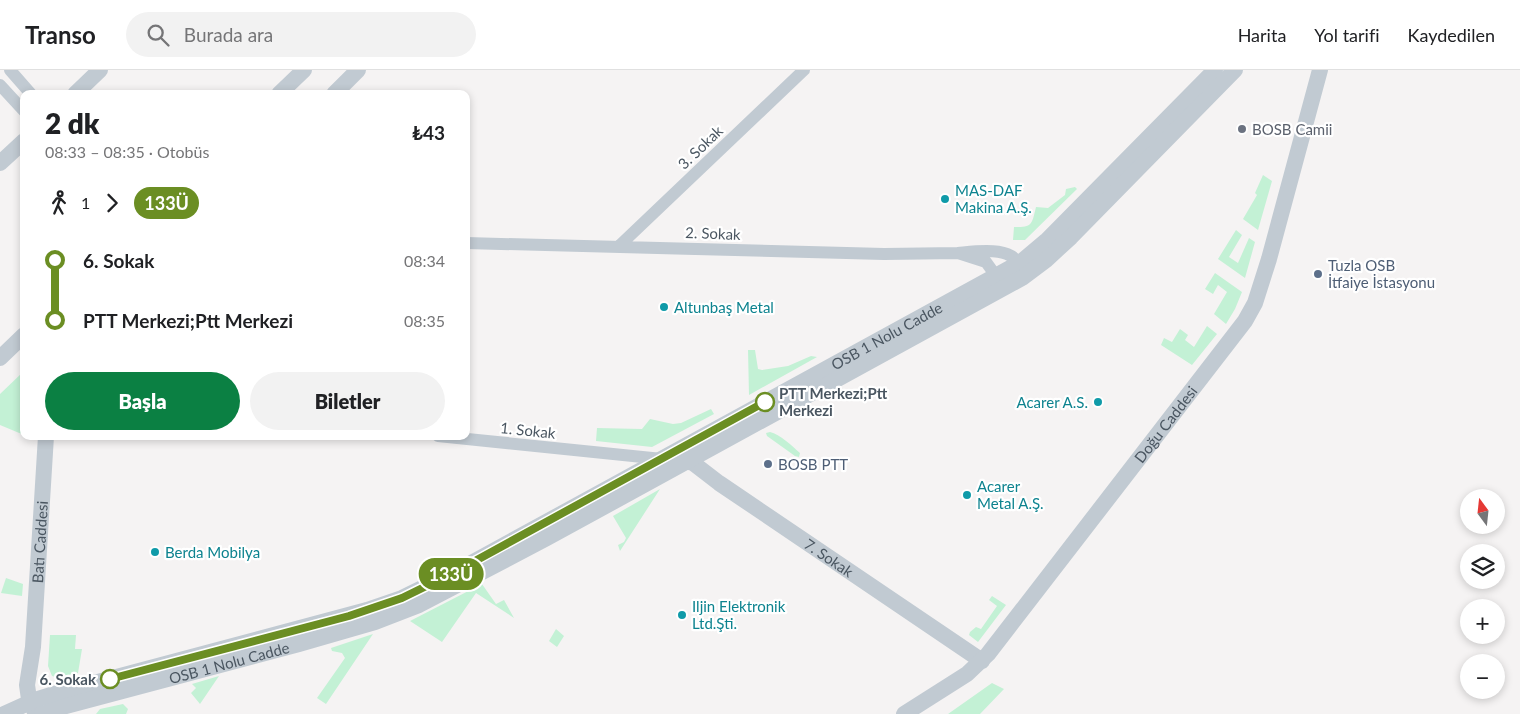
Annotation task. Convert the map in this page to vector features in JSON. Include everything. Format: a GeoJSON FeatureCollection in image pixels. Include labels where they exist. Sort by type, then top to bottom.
{"type":"FeatureCollection","features":[{"type":"Feature","properties":{"kind":"street"},"geometry":{"type":"LineString","coordinates":[[10,70],[28,90]]}},
{"type":"Feature","properties":{"kind":"street"},"geometry":{"type":"LineString","coordinates":[[78,90],[100,70]]}},
{"type":"Feature","properties":{"kind":"street"},"geometry":{"type":"LineString","coordinates":[[283,90],[304,70]]}},
{"type":"Feature","properties":{"kind":"street"},"geometry":{"type":"LineString","coordinates":[[338,90],[358,70]]}},
{"type":"Feature","properties":{"kind":"street","name":"3. Sokak"},"geometry":{"type":"LineString","coordinates":[[618,247],[804,70]]}},
{"type":"Feature","properties":{"kind":"street","name":"OSB 1 Nolu Cadde"},"geometry":{"type":"LineString","coordinates":[[4,714],[36,710],[309,641],[403,612],[466,582],[996,276],[1021,270],[1046,241],[1216,70]]}},
{"type":"Feature","properties":{"kind":"street","name":"OSB 1 Nolu Cadde"},"geometry":{"type":"LineString","coordinates":[[59,704],[387,604],[435,582],[632,476],[675,460],[1021,270],[1046,260],[1071,237],[1235,70]]}},
{"type":"Feature","properties":{"kind":"street","name":"Doğu Caddesi"},"geometry":{"type":"LineString","coordinates":[[904,714],[967,674],[982,661],[1064,557],[1251,311],[1259,294],[1320,70]]}},
{"type":"Feature","properties":{"kind":"street"},"geometry":{"type":"LineString","coordinates":[[0,85],[20,107]]}},
{"type":"Feature","properties":{"kind":"street"},"geometry":{"type":"LineString","coordinates":[[0,163],[20,145]]}},
{"type":"Feature","properties":{"kind":"street","name":"2. Sokak"},"geometry":{"type":"LineString","coordinates":[[470,243],[884,254],[975,251],[1014,257],[1021,270]]}},
{"type":"Feature","properties":{"kind":"street","name":"2. Sokak"},"geometry":{"type":"LineString","coordinates":[[958,253],[986,262],[996,276]]}},
{"type":"Feature","properties":{"kind":"street"},"geometry":{"type":"LineString","coordinates":[[0,358],[20,339]]}},
{"type":"Feature","properties":{"kind":"street","name":"1. Sokak"},"geometry":{"type":"LineString","coordinates":[[470,439],[675,460]]}},
{"type":"Feature","properties":{"kind":"street","name":"Batı Caddesi"},"geometry":{"type":"LineString","coordinates":[[36,710],[27,685],[33,647],[46,440]]}},
{"type":"Feature","properties":{"kind":"street"},"geometry":{"type":"LineString","coordinates":[[614,455],[626,466],[632,476]]}},
{"type":"Feature","properties":{"kind":"street","name":"7. Sokak"},"geometry":{"type":"LineString","coordinates":[[675,460],[982,661]]}},
{"type":"Feature","properties":{"kind":"street","name":"Batı Caddesi"},"geometry":{"type":"LineString","coordinates":[[33,647],[38,682],[59,704]]}},
{"type":"Feature","properties":{"kind":"green space"},"geometry":{"type":"Polygon","coordinates":[[[1263,175],[1272,181],[1258,230],[1243,219],[1257,195],[1255,193],[1263,175]]]}},
{"type":"Feature","properties":{"kind":"green space"},"geometry":{"type":"Polygon","coordinates":[[[1075,187],[1077,189],[1025,240],[1013,240],[1014,227],[1025,227],[1031,223],[1036,207],[1048,208],[1065,195],[1066,189],[1075,187]]]}},
{"type":"Feature","properties":{"kind":"green space"},"geometry":{"type":"Polygon","coordinates":[[[1236,230],[1242,235],[1229,257],[1238,263],[1249,238],[1255,242],[1245,278],[1218,259],[1236,230]]]}},
{"type":"Feature","properties":{"kind":"green space"},"geometry":{"type":"Polygon","coordinates":[[[1215,273],[1242,292],[1226,324],[1214,314],[1227,292],[1218,285],[1213,294],[1205,289],[1215,273]]]}},
{"type":"Feature","properties":{"kind":"green space"},"geometry":{"type":"Polygon","coordinates":[[[1207,326],[1217,334],[1192,365],[1161,345],[1164,338],[1172,342],[1180,329],[1188,335],[1185,340],[1194,347],[1207,326]]]}},
{"type":"Feature","properties":{"kind":"green space"},"geometry":{"type":"Polygon","coordinates":[[[748,350],[755,350],[758,369],[762,370],[788,366],[811,356],[817,357],[749,395],[748,350]]]}},
{"type":"Feature","properties":{"kind":"green space"},"geometry":{"type":"Polygon","coordinates":[[[20,375],[20,433],[0,425],[0,394],[20,375]]]}},
{"type":"Feature","properties":{"kind":"green space"},"geometry":{"type":"Polygon","coordinates":[[[711,409],[714,414],[652,447],[596,441],[597,428],[642,429],[650,419],[673,424],[681,423],[711,409]]]}},
{"type":"Feature","properties":{"kind":"green space"},"geometry":{"type":"Polygon","coordinates":[[[770,432],[778,435],[790,444],[800,453],[799,457],[767,436],[766,433],[770,432]]]}},
{"type":"Feature","properties":{"kind":"green space"},"geometry":{"type":"Polygon","coordinates":[[[660,489],[620,551],[618,545],[624,542],[626,538],[613,516],[660,489]]]}},
{"type":"Feature","properties":{"kind":"green space"},"geometry":{"type":"Polygon","coordinates":[[[6,578],[23,584],[22,596],[1,593],[6,578]]]}},
{"type":"Feature","properties":{"kind":"green space"},"geometry":{"type":"Polygon","coordinates":[[[482,584],[496,604],[504,600],[514,618],[476,593],[442,642],[410,621],[482,584]]]}},
{"type":"Feature","properties":{"kind":"green space"},"geometry":{"type":"Polygon","coordinates":[[[992,596],[1006,605],[978,642],[969,635],[976,627],[981,629],[997,606],[989,600],[992,596]]]}},
{"type":"Feature","properties":{"kind":"green space"},"geometry":{"type":"Polygon","coordinates":[[[556,629],[564,636],[557,647],[549,641],[556,629]]]}},
{"type":"Feature","properties":{"kind":"green space"},"geometry":{"type":"Polygon","coordinates":[[[373,634],[326,704],[317,698],[345,658],[342,653],[332,651],[331,648],[373,634]]]}},
{"type":"Feature","properties":{"kind":"green space"},"geometry":{"type":"Polygon","coordinates":[[[50,635],[76,635],[75,649],[82,649],[78,673],[52,676],[48,666],[50,635]]]}},
{"type":"Feature","properties":{"kind":"green space"},"geometry":{"type":"Polygon","coordinates":[[[219,676],[200,704],[191,693],[196,688],[192,684],[219,676]]]}},
{"type":"Feature","properties":{"kind":"green space"},"geometry":{"type":"Polygon","coordinates":[[[992,683],[1004,689],[980,714],[948,714],[992,683]]]}},
{"type":"Feature","properties":{"kind":"green space"},"geometry":{"type":"Polygon","coordinates":[[[123,704],[128,709],[126,714],[96,714],[100,709],[123,704]]]}},
{"type":"Feature","properties":{"kind":"bus line","name":"133Ü"},"geometry":{"type":"LineString","coordinates":[[110,679],[349,616],[402,598],[455,572],[765,402]]}},
{"type":"Feature","properties":{"kind":"place","name":"BOSB Camii"},"geometry":{"type":"Point","coordinates":[1242,129]}},
{"type":"Feature","properties":{"kind":"place","name":"MAS-DAF Makina A.Ş."},"geometry":{"type":"Point","coordinates":[945,199]}},
{"type":"Feature","properties":{"kind":"place","name":"Tuzla OSB İtfaiye İstasyonu"},"geometry":{"type":"Point","coordinates":[1318,274]}},
{"type":"Feature","properties":{"kind":"place","name":"Altunbaş Metal"},"geometry":{"type":"Point","coordinates":[664,307]}},
{"type":"Feature","properties":{"kind":"place","name":"PTT Merkezi;Ptt Merkezi"},"geometry":{"type":"Point","coordinates":[765,402]}},
{"type":"Feature","properties":{"kind":"place","name":"Acarer A.S."},"geometry":{"type":"Point","coordinates":[1098,402]}},
{"type":"Feature","properties":{"kind":"place","name":"BOSB PTT"},"geometry":{"type":"Point","coordinates":[768,464]}},
{"type":"Feature","properties":{"kind":"place","name":"Acarer Metal A.Ş."},"geometry":{"type":"Point","coordinates":[967,495]}},
{"type":"Feature","properties":{"kind":"place","name":"Berda Mobilya"},"geometry":{"type":"Point","coordinates":[155,552]}},
{"type":"Feature","properties":{"kind":"place","name":"Iljin Elektronik Ltd.Şti."},"geometry":{"type":"Point","coordinates":[682,615]}},
{"type":"Feature","properties":{"kind":"place","name":"6. Sokak"},"geometry":{"type":"Point","coordinates":[110,679]}}]}
